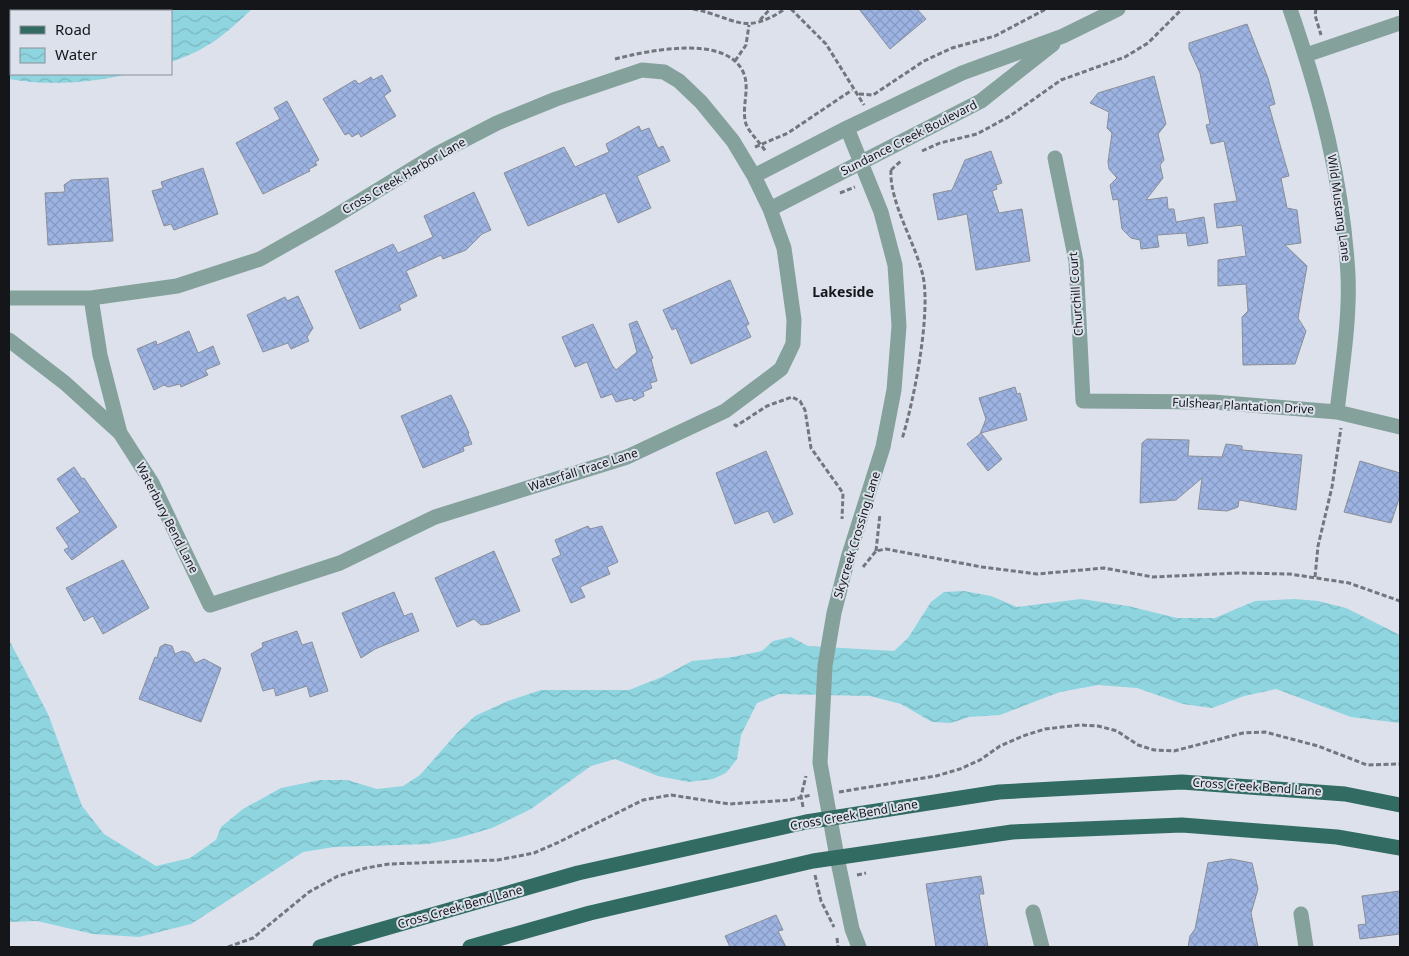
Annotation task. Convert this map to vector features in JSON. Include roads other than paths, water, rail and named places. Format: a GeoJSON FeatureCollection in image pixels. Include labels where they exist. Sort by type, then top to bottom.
{"type":"FeatureCollection","features":[{"type":"Feature","properties":{"kind":"main road","name":"Cross Creek Bend Lane"},"geometry":{"type":"LineString","coordinates":[[320,947],[578,872],[830,819],[999,792],[1182,782],[1345,794],[1400,805]]}},
{"type":"Feature","properties":{"kind":"main road"},"geometry":{"type":"LineString","coordinates":[[470,947],[590,913],[837,857],[1012,832],[1182,824],[1337,837],[1400,848]]}},
{"type":"Feature","properties":{"kind":"street","name":"Sundance Creek Boulevard"},"geometry":{"type":"LineString","coordinates":[[754,176],[846,128],[962,73],[1063,36],[1118,9]]}},
{"type":"Feature","properties":{"kind":"street","name":"Wild Mustang Lane"},"geometry":{"type":"LineString","coordinates":[[1290,9],[1326,120],[1338,194],[1348,276],[1340,413]]}},
{"type":"Feature","properties":{"kind":"street"},"geometry":{"type":"LineString","coordinates":[[1306,55],[1400,23]]}},
{"type":"Feature","properties":{"kind":"street","name":"Sundance Creek Boulevard"},"geometry":{"type":"LineString","coordinates":[[770,209],[980,101],[1063,36]]}},
{"type":"Feature","properties":{"kind":"street","name":"Cross Creek Harbor Lane"},"geometry":{"type":"LineString","coordinates":[[9,298],[91,298],[177,286],[260,259],[329,220],[437,154],[497,123],[556,99],[642,70],[664,72],[679,81],[701,102],[742,156],[754,176]]}},
{"type":"Feature","properties":{"kind":"street","name":"Skycreek Crossing Lane"},"geometry":{"type":"LineString","coordinates":[[846,128],[862,162],[881,212],[895,265],[899,326],[894,390],[883,447],[848,558],[834,613],[826,666],[822,716],[820,763],[852,929],[859,947]]}},
{"type":"Feature","properties":{"kind":"street","name":"Churchill Court"},"geometry":{"type":"LineString","coordinates":[[1056,158],[1076,261],[1083,401]]}},
{"type":"Feature","properties":{"kind":"street","name":"Waterfall Trace Lane"},"geometry":{"type":"LineString","coordinates":[[210,605],[340,563],[434,517],[627,457],[724,411],[781,369],[793,344],[794,320],[784,248],[770,209],[754,176]]}},
{"type":"Feature","properties":{"kind":"street","name":"Waterbury Bend Lane"},"geometry":{"type":"LineString","coordinates":[[91,298],[100,355],[120,432]]}},
{"type":"Feature","properties":{"kind":"street","name":"Waterbury Bend Lane"},"geometry":{"type":"LineString","coordinates":[[9,340],[66,383],[120,432],[152,483],[210,605]]}},
{"type":"Feature","properties":{"kind":"street","name":"Fulshear Plantation Drive"},"geometry":{"type":"LineString","coordinates":[[1083,401],[1213,402],[1340,413],[1400,427]]}},
{"type":"Feature","properties":{"kind":"street"},"geometry":{"type":"LineString","coordinates":[[1033,912],[1042,947]]}},
{"type":"Feature","properties":{"kind":"street"},"geometry":{"type":"LineString","coordinates":[[1302,914],[1306,947]]}},
{"type":"Feature","properties":{"kind":"water"},"geometry":{"type":"Polygon","coordinates":[[[9,9],[252,9],[206,46],[172,62],[172,10],[10,10],[10,75],[124,75],[99,80],[54,83],[9,79],[9,9]]]}},
{"type":"Feature","properties":{"kind":"water"},"geometry":{"type":"Polygon","coordinates":[[[964,591],[991,596],[1017,607],[1081,599],[1128,606],[1177,618],[1215,618],[1255,601],[1294,599],[1318,601],[1346,608],[1400,635],[1400,723],[1351,717],[1276,689],[1244,696],[1212,708],[1183,704],[1137,688],[1098,685],[1060,692],[1000,715],[969,717],[951,723],[932,722],[901,704],[870,696],[779,694],[757,703],[741,735],[737,759],[726,773],[713,779],[689,782],[658,776],[615,759],[591,766],[531,809],[492,828],[428,844],[334,847],[303,852],[191,924],[139,937],[93,934],[37,921],[9,922],[9,640],[48,714],[82,806],[104,834],[156,866],[190,858],[216,840],[221,827],[243,809],[281,788],[320,780],[347,780],[377,789],[403,786],[420,775],[456,734],[475,716],[508,701],[541,690],[629,690],[662,677],[692,661],[733,657],[762,651],[773,641],[791,637],[808,646],[894,651],[908,638],[931,602],[944,592],[964,591]]]}},
{"type":"Feature","properties":{"kind":"district","name":"Lakeside"},"geometry":{"type":"Point","coordinates":[843,292]}}]}
